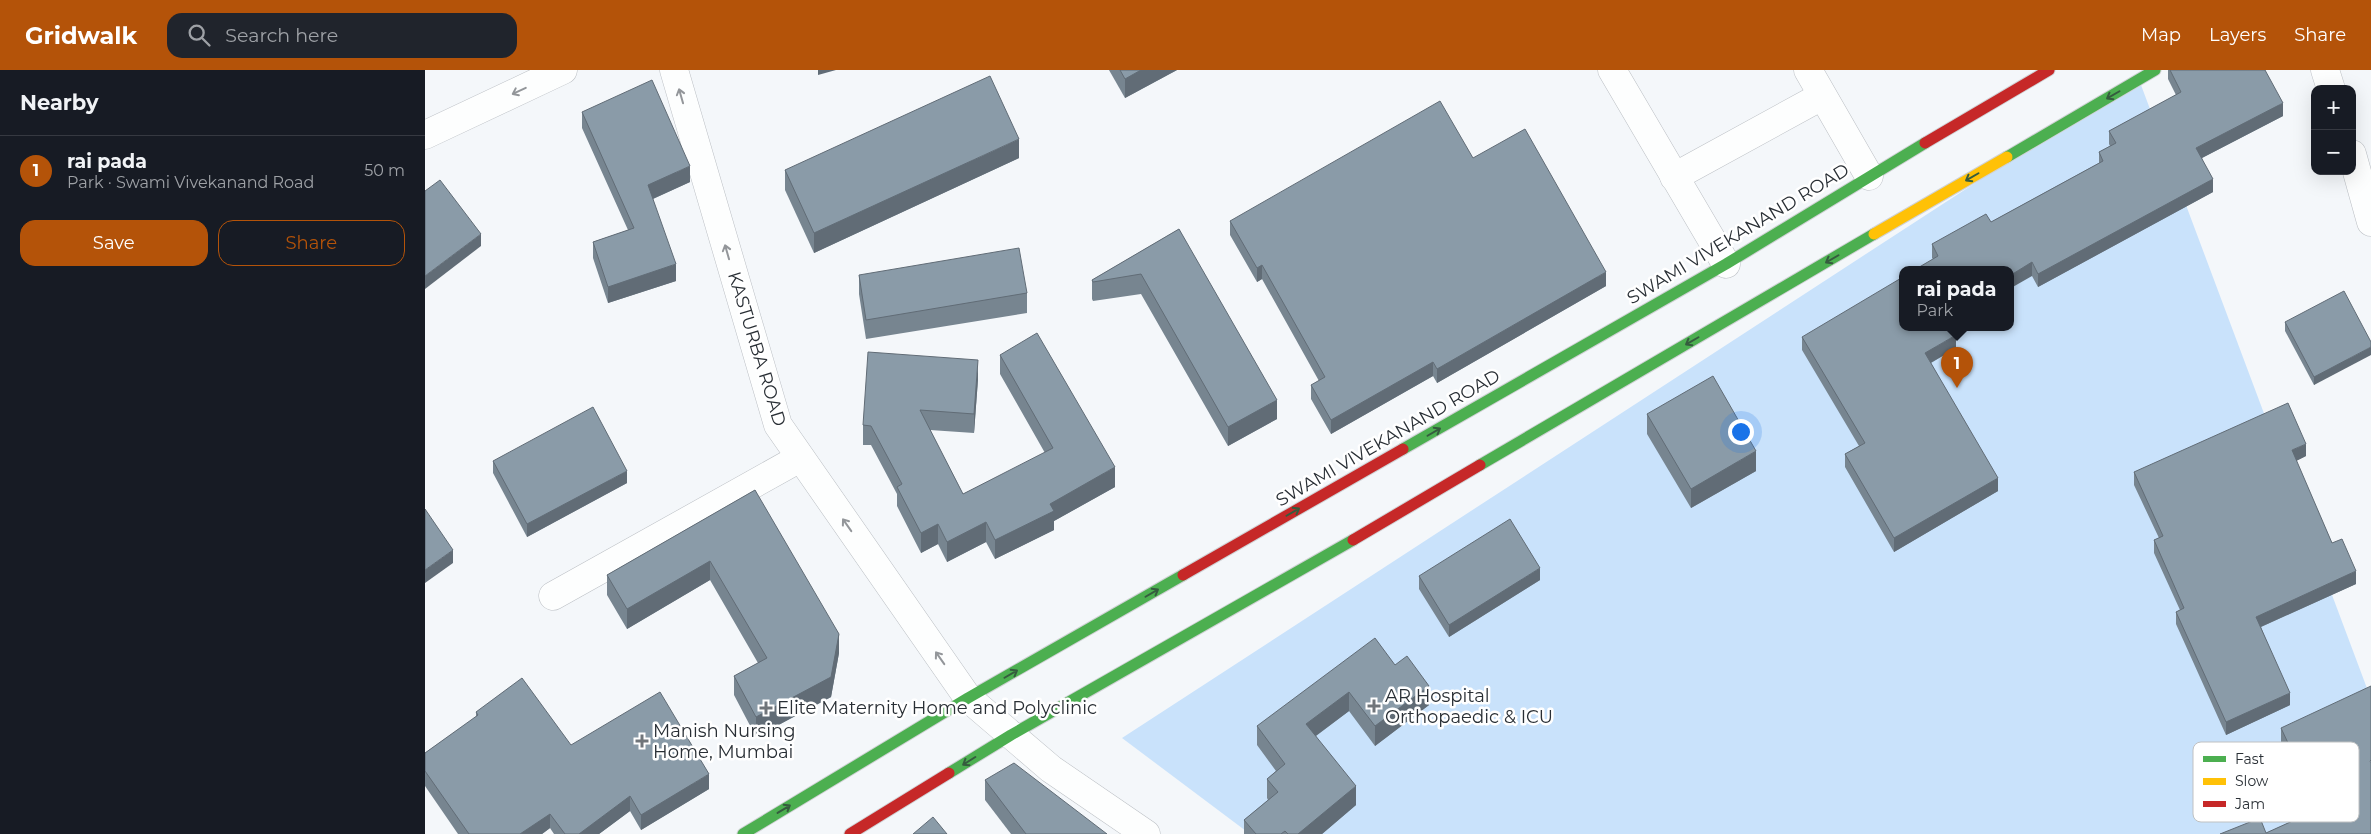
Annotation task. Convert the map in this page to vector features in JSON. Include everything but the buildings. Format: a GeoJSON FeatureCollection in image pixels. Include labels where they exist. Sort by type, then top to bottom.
{"type":"FeatureCollection","features":[{"type":"Feature","properties":{"kind":"main road"},"geometry":{"type":"LineString","coordinates":[[851,834],[1011,735],[1327,555],[2155,70]]}},
{"type":"Feature","properties":{"kind":"main road","name":"SWAMI VIVEKANAND ROAD"},"geometry":{"type":"LineString","coordinates":[[743,834],[968,698],[1726,264],[1869,176],[2047,71]]}},
{"type":"Feature","properties":{"kind":"street"},"geometry":{"type":"LineString","coordinates":[[425,135],[563,70]]}},
{"type":"Feature","properties":{"kind":"street","name":"KASTURBA ROAD"},"geometry":{"type":"LineString","coordinates":[[674,70],[778,425],[968,698],[1051,769],[1146,834]]}},
{"type":"Feature","properties":{"kind":"street"},"geometry":{"type":"LineString","coordinates":[[1612,70],[1726,264]]}},
{"type":"Feature","properties":{"kind":"street"},"geometry":{"type":"LineString","coordinates":[[1808,70],[1869,176]]}},
{"type":"Feature","properties":{"kind":"street"},"geometry":{"type":"LineString","coordinates":[[2325,70],[2330,85]]}},
{"type":"Feature","properties":{"kind":"street"},"geometry":{"type":"LineString","coordinates":[[1674,177],[1822,96]]}},
{"type":"Feature","properties":{"kind":"street"},"geometry":{"type":"LineString","coordinates":[[2356,168],[2371,222]]}},
{"type":"Feature","properties":{"kind":"street"},"geometry":{"type":"LineString","coordinates":[[553,596],[800,458]]}},
{"type":"Feature","properties":{"kind":"shaded area"},"geometry":{"type":"Polygon","coordinates":[[[2138,77],[2371,699],[2371,834],[1250,834],[1122,738],[2138,77]]]}},
{"type":"Feature","properties":{"kind":"traffic: fast"},"geometry":{"type":"LineString","coordinates":[[2007,157],[2155,70]]}},
{"type":"Feature","properties":{"kind":"traffic: fast"},"geometry":{"type":"LineString","coordinates":[[1403,449],[1726,264],[1925,143]]}},
{"type":"Feature","properties":{"kind":"traffic: fast"},"geometry":{"type":"LineString","coordinates":[[1480,465],[1874,234]]}},
{"type":"Feature","properties":{"kind":"traffic: fast"},"geometry":{"type":"LineString","coordinates":[[949,773],[1011,735],[1353,540]]}},
{"type":"Feature","properties":{"kind":"traffic: fast"},"geometry":{"type":"LineString","coordinates":[[743,834],[968,698],[1183,575]]}},
{"type":"Feature","properties":{"kind":"traffic: slow"},"geometry":{"type":"LineString","coordinates":[[1874,234],[2007,157]]}},
{"type":"Feature","properties":{"kind":"traffic: jam"},"geometry":{"type":"LineString","coordinates":[[1925,143],[2049,70]]}},
{"type":"Feature","properties":{"kind":"traffic: jam"},"geometry":{"type":"LineString","coordinates":[[1183,575],[1403,449]]}},
{"type":"Feature","properties":{"kind":"traffic: jam"},"geometry":{"type":"LineString","coordinates":[[1353,540],[1480,465]]}},
{"type":"Feature","properties":{"kind":"traffic: jam"},"geometry":{"type":"LineString","coordinates":[[850,834],[949,773]]}},
{"type":"Feature","properties":{"kind":"place","name":"rai pada"},"geometry":{"type":"Point","coordinates":[1957,388]}},
{"type":"Feature","properties":{"kind":"place","name":"AR Hospital Orthopaedic & ICU"},"geometry":{"type":"Point","coordinates":[1374,706]}},
{"type":"Feature","properties":{"kind":"place","name":"Elite Maternity Home and Polyclinic"},"geometry":{"type":"Point","coordinates":[766,708]}},
{"type":"Feature","properties":{"kind":"place","name":"Manish Nursing Home, Mumbai"},"geometry":{"type":"Point","coordinates":[642,741]}}]}
